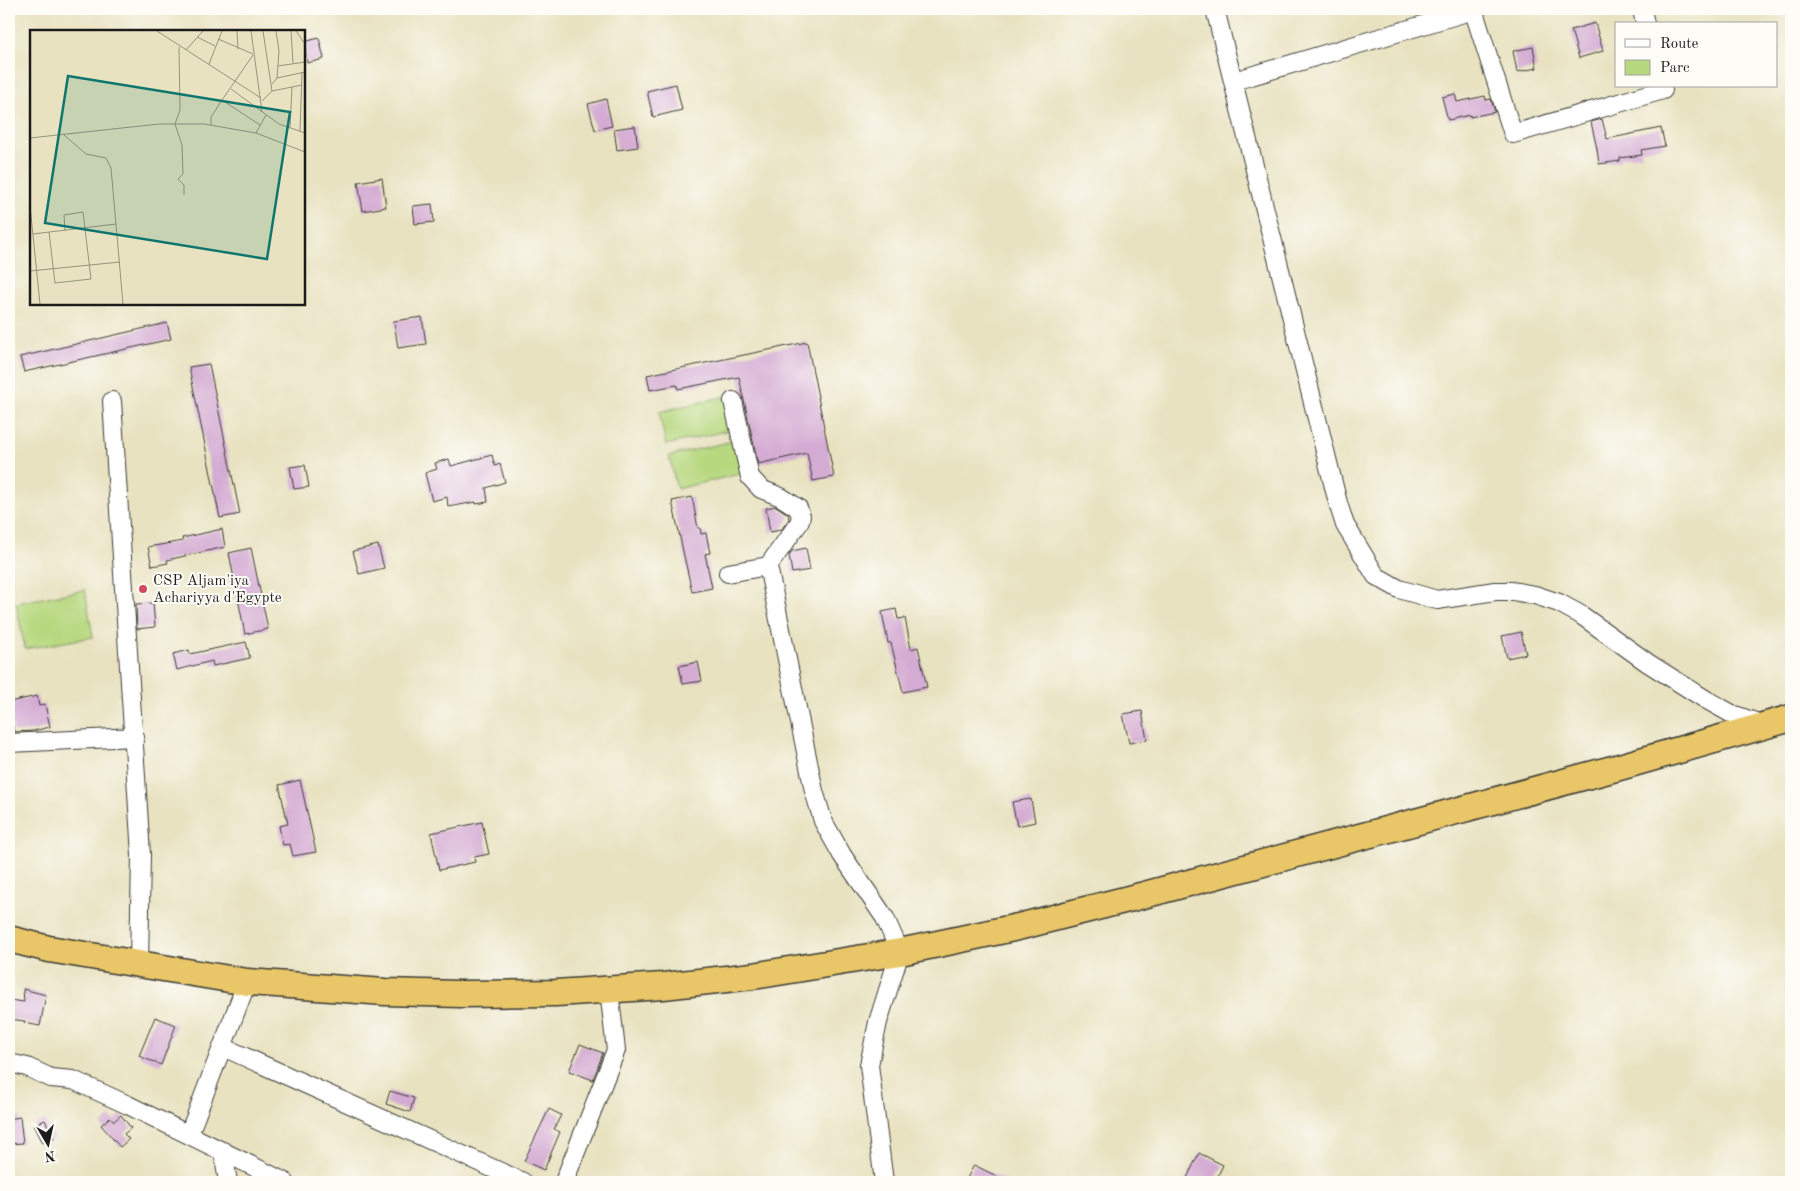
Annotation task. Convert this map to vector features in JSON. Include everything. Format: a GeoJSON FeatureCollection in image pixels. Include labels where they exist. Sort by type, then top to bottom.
{"type":"FeatureCollection","features":[{"type":"Feature","properties":{"kind":"highway"},"geometry":{"type":"LineString","coordinates":[[9,939],[49,949],[247,982],[385,992],[460,994],[556,993],[610,990],[753,976],[900,952],[1018,927],[1144,895],[1607,770],[1791,718]]}},
{"type":"Feature","properties":{"kind":"street"},"geometry":{"type":"LineString","coordinates":[[1216,9],[1338,503],[1345,525],[1376,576],[1399,590],[1437,600],[1495,591],[1512,591],[1535,595],[1558,603],[1581,615],[1648,663],[1705,699],[1732,714],[1764,725]]}},
{"type":"Feature","properties":{"kind":"street"},"geometry":{"type":"LineString","coordinates":[[1234,81],[1475,9],[1513,134],[1663,90],[1662,88]]}},
{"type":"Feature","properties":{"kind":"street"},"geometry":{"type":"LineString","coordinates":[[1642,9],[1645,22]]}},
{"type":"Feature","properties":{"kind":"street"},"geometry":{"type":"LineString","coordinates":[[112,401],[135,737],[141,855],[139,964]]}},
{"type":"Feature","properties":{"kind":"street"},"geometry":{"type":"LineString","coordinates":[[728,573],[768,566],[799,524],[801,516],[798,508],[781,497],[761,489],[750,477],[734,401]]}},
{"type":"Feature","properties":{"kind":"street"},"geometry":{"type":"LineString","coordinates":[[768,566],[814,792],[823,821],[842,855],[885,918],[900,952],[878,1022],[869,1066],[884,1182]]}},
{"type":"Feature","properties":{"kind":"street"},"geometry":{"type":"LineString","coordinates":[[9,743],[135,737]]}},
{"type":"Feature","properties":{"kind":"street"},"geometry":{"type":"LineString","coordinates":[[189,1134],[247,982]]}},
{"type":"Feature","properties":{"kind":"street"},"geometry":{"type":"LineString","coordinates":[[564,1182],[616,1050],[610,990]]}},
{"type":"Feature","properties":{"kind":"street"},"geometry":{"type":"LineString","coordinates":[[223,1047],[523,1182]]}},
{"type":"Feature","properties":{"kind":"street"},"geometry":{"type":"LineString","coordinates":[[9,1063],[27,1067],[52,1078],[73,1080],[128,1104],[285,1182]]}},
{"type":"Feature","properties":{"kind":"street"},"geometry":{"type":"LineString","coordinates":[[223,1150],[228,1182]]}},
{"type":"Feature","properties":{"kind":"green space"},"geometry":{"type":"Polygon","coordinates":[[[726,396],[734,429],[666,445],[659,412],[726,396]]]}},
{"type":"Feature","properties":{"kind":"green space"},"geometry":{"type":"Polygon","coordinates":[[[737,440],[744,473],[677,489],[669,456],[737,440]]]}},
{"type":"Feature","properties":{"kind":"green space"},"geometry":{"type":"Polygon","coordinates":[[[85,590],[93,637],[25,649],[16,603],[85,590]]]}},
{"type":"Feature","properties":{"kind":"building"},"geometry":{"type":"Polygon","coordinates":[[[1595,23],[1603,51],[1579,58],[1571,30],[1595,23]]]}},
{"type":"Feature","properties":{"kind":"building"},"geometry":{"type":"Polygon","coordinates":[[[319,38],[324,59],[307,63],[305,42],[319,38]]]}},
{"type":"Feature","properties":{"kind":"building"},"geometry":{"type":"Polygon","coordinates":[[[1533,47],[1537,68],[1517,72],[1513,51],[1533,47]]]}},
{"type":"Feature","properties":{"kind":"building"},"geometry":{"type":"Polygon","coordinates":[[[676,84],[682,110],[653,117],[647,91],[676,84]]]}},
{"type":"Feature","properties":{"kind":"building"},"geometry":{"type":"Polygon","coordinates":[[[1455,94],[1457,102],[1485,96],[1486,100],[1491,99],[1495,112],[1448,120],[1442,97],[1455,94]]]}},
{"type":"Feature","properties":{"kind":"building"},"geometry":{"type":"Polygon","coordinates":[[[606,99],[612,126],[595,130],[588,104],[606,99]]]}},
{"type":"Feature","properties":{"kind":"building"},"geometry":{"type":"Polygon","coordinates":[[[1602,119],[1607,139],[1661,128],[1665,146],[1641,150],[1642,155],[1620,158],[1620,161],[1599,164],[1591,122],[1602,119]]]}},
{"type":"Feature","properties":{"kind":"building"},"geometry":{"type":"Polygon","coordinates":[[[635,126],[638,147],[617,150],[614,129],[635,126]]]}},
{"type":"Feature","properties":{"kind":"building"},"geometry":{"type":"Polygon","coordinates":[[[382,178],[386,207],[363,211],[358,182],[382,178]]]}},
{"type":"Feature","properties":{"kind":"building"},"geometry":{"type":"Polygon","coordinates":[[[432,204],[434,222],[415,224],[413,206],[432,204]]]}},
{"type":"Feature","properties":{"kind":"building"},"geometry":{"type":"Polygon","coordinates":[[[422,317],[426,344],[398,348],[394,321],[422,317]]]}},
{"type":"Feature","properties":{"kind":"building"},"geometry":{"type":"Polygon","coordinates":[[[167,323],[171,339],[24,372],[20,357],[167,323]]]}},
{"type":"Feature","properties":{"kind":"building"},"geometry":{"type":"Polygon","coordinates":[[[807,342],[834,477],[813,481],[807,453],[758,464],[739,377],[678,389],[677,385],[650,390],[647,375],[807,342]]]}},
{"type":"Feature","properties":{"kind":"building"},"geometry":{"type":"Polygon","coordinates":[[[209,364],[240,514],[220,518],[189,367],[209,364]]]}},
{"type":"Feature","properties":{"kind":"building"},"geometry":{"type":"Polygon","coordinates":[[[492,455],[495,466],[500,464],[505,482],[486,488],[488,502],[448,507],[447,497],[432,501],[425,473],[437,469],[435,463],[449,459],[451,466],[492,455]]]}},
{"type":"Feature","properties":{"kind":"building"},"geometry":{"type":"Polygon","coordinates":[[[305,465],[309,487],[294,489],[290,467],[305,465]]]}},
{"type":"Feature","properties":{"kind":"building"},"geometry":{"type":"Polygon","coordinates":[[[692,497],[698,528],[700,528],[701,534],[706,533],[710,553],[705,554],[712,588],[692,592],[672,501],[692,497]]]}},
{"type":"Feature","properties":{"kind":"building"},"geometry":{"type":"Polygon","coordinates":[[[776,506],[788,514],[789,519],[781,530],[770,532],[766,508],[776,506]]]}},
{"type":"Feature","properties":{"kind":"building"},"geometry":{"type":"Polygon","coordinates":[[[222,529],[225,547],[167,560],[168,563],[152,566],[148,547],[183,541],[182,538],[222,529]]]}},
{"type":"Feature","properties":{"kind":"building"},"geometry":{"type":"Polygon","coordinates":[[[378,545],[384,568],[359,574],[353,551],[378,545]]]}},
{"type":"Feature","properties":{"kind":"building"},"geometry":{"type":"Polygon","coordinates":[[[251,548],[268,629],[245,634],[229,553],[251,548]]]}},
{"type":"Feature","properties":{"kind":"building"},"geometry":{"type":"Polygon","coordinates":[[[806,548],[810,570],[792,573],[789,555],[792,551],[806,548]]]}},
{"type":"Feature","properties":{"kind":"building"},"geometry":{"type":"Polygon","coordinates":[[[153,603],[155,627],[137,629],[136,604],[153,603]]]}},
{"type":"Feature","properties":{"kind":"building"},"geometry":{"type":"Polygon","coordinates":[[[896,609],[898,619],[905,618],[911,649],[918,647],[927,687],[903,692],[891,643],[888,643],[882,612],[896,609]]]}},
{"type":"Feature","properties":{"kind":"building"},"geometry":{"type":"Polygon","coordinates":[[[1521,632],[1526,654],[1507,658],[1502,636],[1521,632]]]}},
{"type":"Feature","properties":{"kind":"building"},"geometry":{"type":"Polygon","coordinates":[[[246,642],[250,658],[213,666],[212,661],[177,670],[173,654],[189,650],[190,654],[246,642]]]}},
{"type":"Feature","properties":{"kind":"building"},"geometry":{"type":"Polygon","coordinates":[[[698,662],[702,681],[683,684],[679,666],[698,662]]]}},
{"type":"Feature","properties":{"kind":"building"},"geometry":{"type":"Polygon","coordinates":[[[37,696],[39,706],[45,704],[50,727],[33,731],[14,732],[9,702],[37,696]]]}},
{"type":"Feature","properties":{"kind":"building"},"geometry":{"type":"Polygon","coordinates":[[[1142,711],[1147,740],[1129,743],[1123,714],[1142,711]]]}},
{"type":"Feature","properties":{"kind":"building"},"geometry":{"type":"Polygon","coordinates":[[[300,780],[316,852],[293,856],[290,844],[283,845],[279,826],[288,824],[279,785],[300,780]]]}},
{"type":"Feature","properties":{"kind":"building"},"geometry":{"type":"Polygon","coordinates":[[[1031,799],[1035,822],[1017,826],[1012,802],[1031,799]]]}},
{"type":"Feature","properties":{"kind":"building"},"geometry":{"type":"Polygon","coordinates":[[[482,822],[489,854],[474,857],[475,862],[439,870],[431,833],[482,822]]]}},
{"type":"Feature","properties":{"kind":"building"},"geometry":{"type":"Polygon","coordinates":[[[23,989],[46,995],[40,1026],[24,1023],[25,1021],[9,1019],[9,1000],[24,1002],[23,989]]]}},
{"type":"Feature","properties":{"kind":"building"},"geometry":{"type":"Polygon","coordinates":[[[155,1017],[176,1025],[161,1065],[139,1056],[155,1017]]]}},
{"type":"Feature","properties":{"kind":"building"},"geometry":{"type":"Polygon","coordinates":[[[580,1044],[603,1053],[593,1080],[569,1071],[580,1044]]]}},
{"type":"Feature","properties":{"kind":"building"},"geometry":{"type":"Polygon","coordinates":[[[390,1091],[414,1098],[410,1112],[386,1104],[390,1091]]]}},
{"type":"Feature","properties":{"kind":"building"},"geometry":{"type":"Polygon","coordinates":[[[549,1109],[561,1115],[554,1129],[560,1132],[544,1170],[524,1161],[549,1109]]]}},
{"type":"Feature","properties":{"kind":"building"},"geometry":{"type":"Polygon","coordinates":[[[121,1115],[131,1128],[124,1134],[129,1139],[120,1147],[101,1125],[110,1117],[114,1121],[121,1115]]]}},
{"type":"Feature","properties":{"kind":"building"},"geometry":{"type":"Polygon","coordinates":[[[20,1117],[23,1143],[9,1144],[9,1119],[20,1117]]]}},
{"type":"Feature","properties":{"kind":"building"},"geometry":{"type":"Polygon","coordinates":[[[45,1120],[54,1138],[43,1143],[34,1125],[45,1120]]]}},
{"type":"Feature","properties":{"kind":"building"},"geometry":{"type":"Polygon","coordinates":[[[1199,1153],[1223,1165],[1215,1182],[1185,1182],[1199,1153]]]}},
{"type":"Feature","properties":{"kind":"building"},"geometry":{"type":"Polygon","coordinates":[[[974,1165],[1009,1182],[965,1182],[974,1165]]]}},
{"type":"Feature","properties":{"kind":"place","name":"CSP Aljam'iya Achariyya d'Egypte"},"geometry":{"type":"Point","coordinates":[143,589]}}]}
